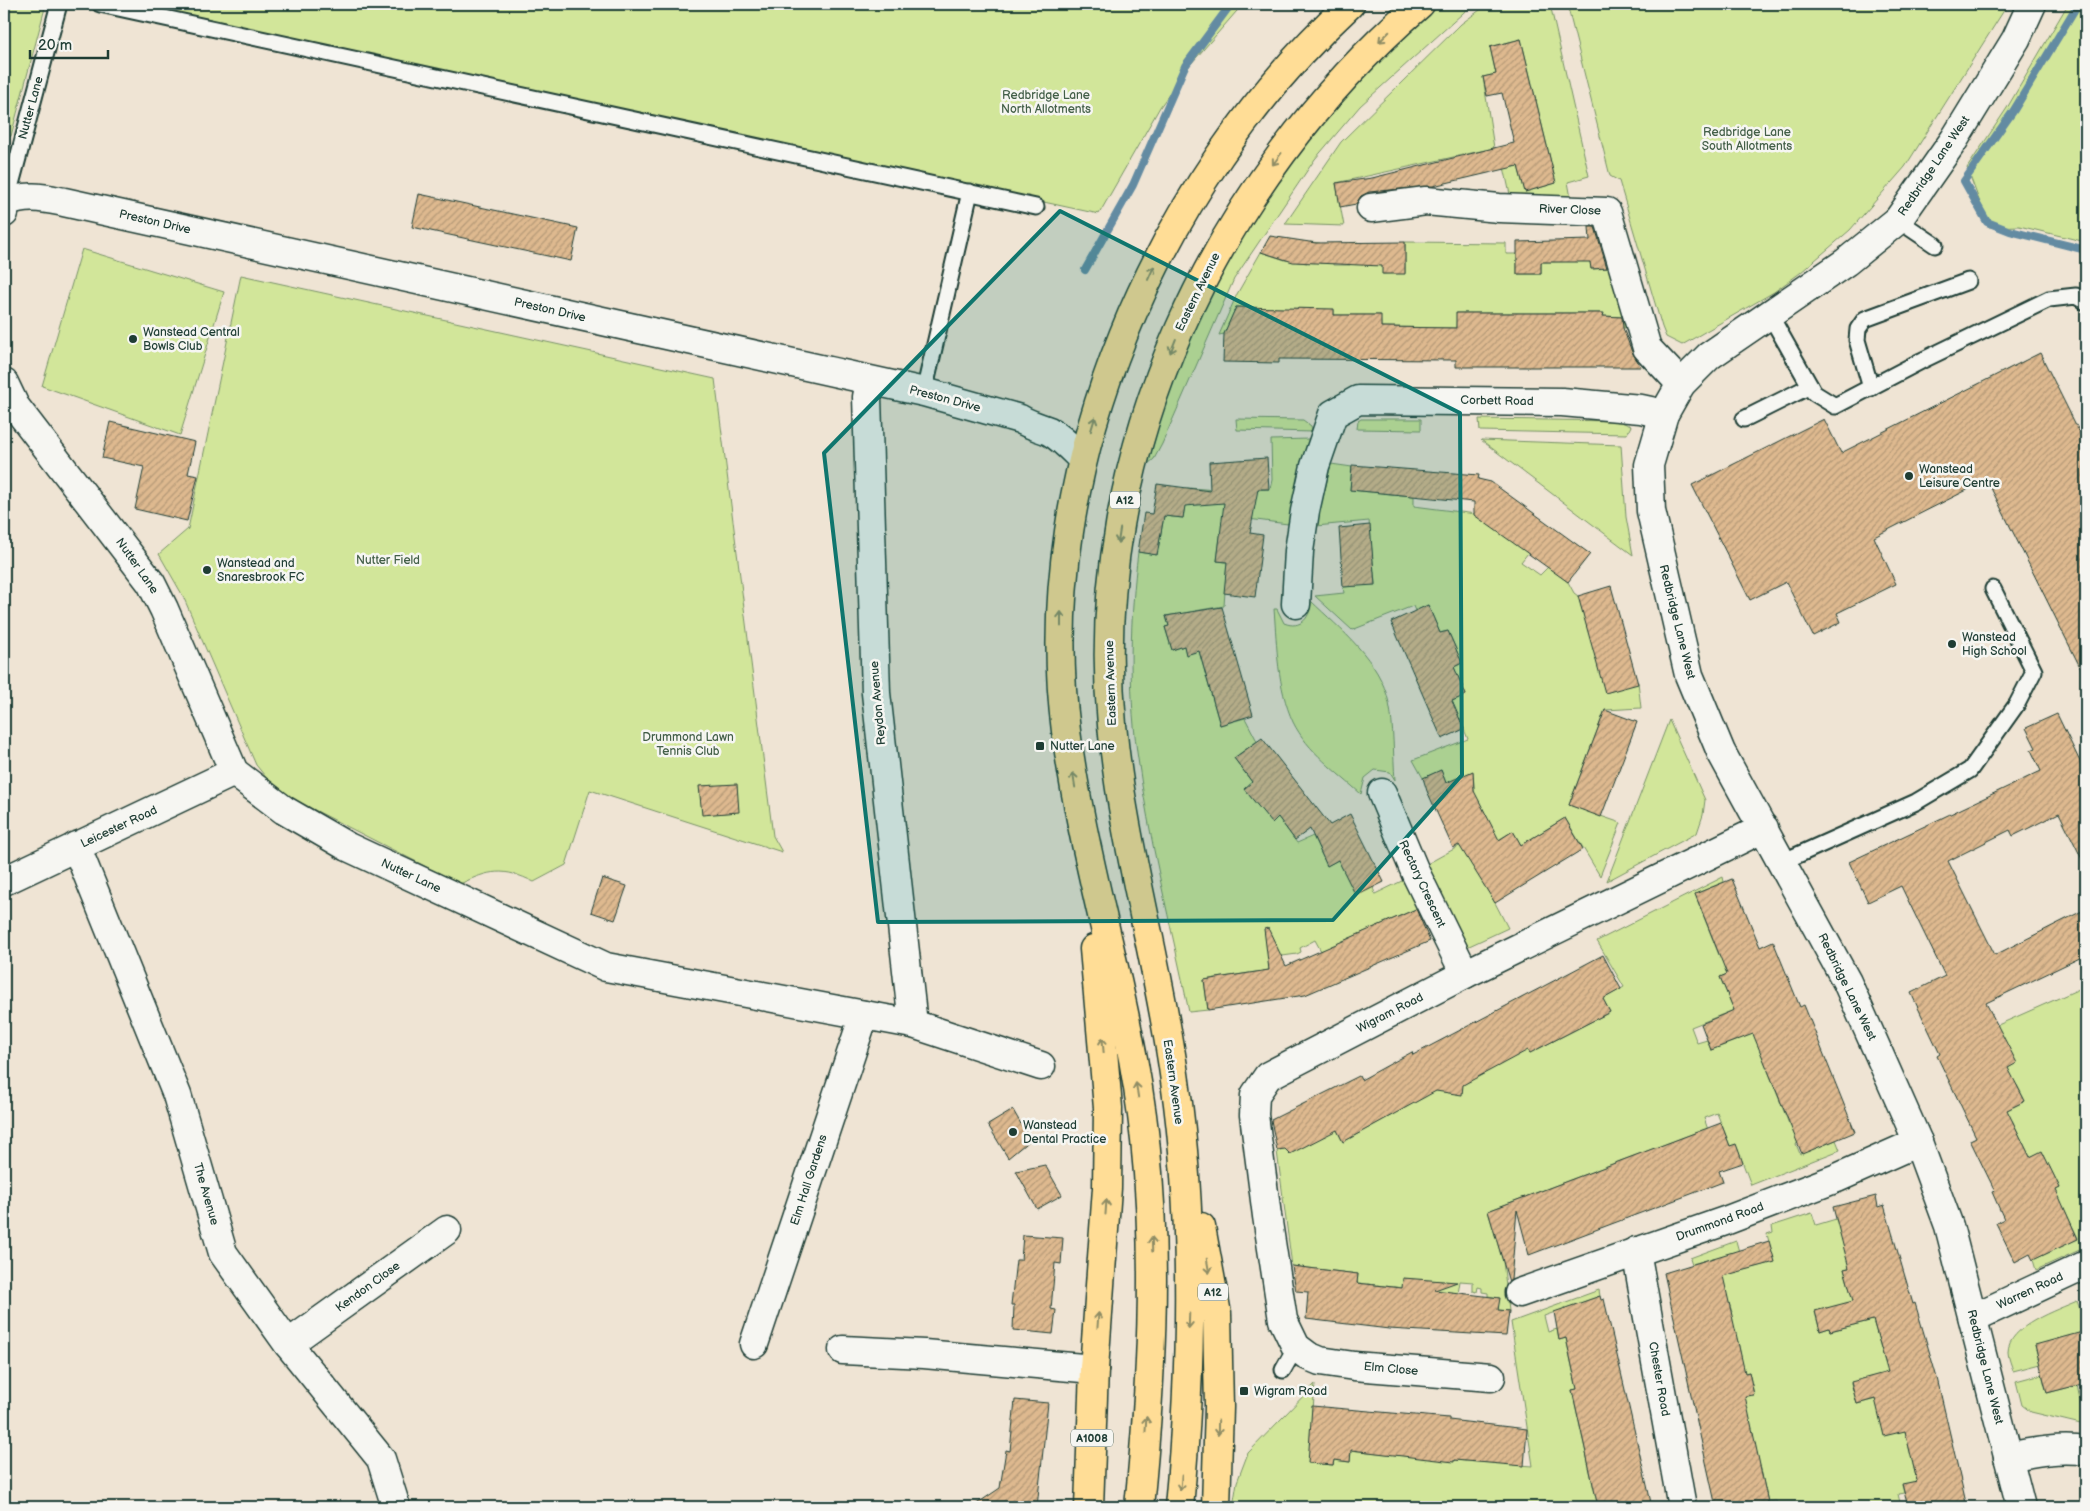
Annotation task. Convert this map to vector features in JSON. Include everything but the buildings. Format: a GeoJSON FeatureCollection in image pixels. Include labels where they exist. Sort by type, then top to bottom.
{"type":"FeatureCollection","features":[{"type":"Feature","properties":{"kind":"main road"},"geometry":{"type":"LineString","coordinates":[[1139,1507],[1148,1400],[1152,1307],[1148,1182],[1144,1138],[1131,1051],[1082,828],[1066,730],[1061,674],[1061,602],[1071,513],[1082,459],[1124,335],[1167,241],[1203,182],[1255,109],[1312,39],[1350,4]]}},
{"type":"Feature","properties":{"kind":"main road","name":"Eastern Avenue"},"geometry":{"type":"LineString","coordinates":[[1179,1507],[1187,1399],[1190,1310],[1187,1206],[1175,1080],[1125,811],[1112,720],[1109,607],[1114,564],[1127,491],[1148,415],[1163,370],[1192,303],[1230,228],[1273,165],[1320,105],[1388,32],[1420,4]]}},
{"type":"Feature","properties":{"kind":"main road"},"geometry":{"type":"LineString","coordinates":[[1082,828],[1108,1108],[1107,1188],[1094,1369]]}},
{"type":"Feature","properties":{"kind":"main road","name":"A12"},"geometry":{"type":"LineString","coordinates":[[1175,1080],[1217,1314],[1219,1407],[1216,1507]]}},
{"type":"Feature","properties":{"kind":"main road","name":"A1008"},"geometry":{"type":"LineString","coordinates":[[1089,1507],[1094,1369]]}},
{"type":"Feature","properties":{"kind":"street","name":"Redbridge Lane West"},"geometry":{"type":"LineString","coordinates":[[2021,1507],[1948,1226],[1918,1142],[1847,982],[1721,752],[1689,675],[1673,613],[1651,511],[1649,465],[1664,414],[1681,384],[1709,356],[1846,262],[1898,220],[1959,132],[2016,39],[2032,4]]}},
{"type":"Feature","properties":{"kind":"street","name":"Preston Drive"},"geometry":{"type":"LineString","coordinates":[[5,208],[16,198],[34,196],[64,202],[924,392],[1020,419],[1029,425],[1056,435],[1082,459]]}},
{"type":"Feature","properties":{"kind":"street","name":"River Close"},"geometry":{"type":"LineString","coordinates":[[1371,208],[1426,202],[1499,208],[1607,212],[1647,348],[1681,384]]}},
{"type":"Feature","properties":{"kind":"street","name":"Reydon Avenue"},"geometry":{"type":"LineString","coordinates":[[870,381],[866,397],[876,693],[913,1024]]}},
{"type":"Feature","properties":{"kind":"street","name":"Nutter Lane"},"geometry":{"type":"LineString","coordinates":[[4,383],[15,406],[151,583],[164,608],[234,772],[284,810],[348,847],[606,967],[913,1024],[1041,1066]]}},
{"type":"Feature","properties":{"kind":"street","name":"Corbett Road"},"geometry":{"type":"LineString","coordinates":[[1296,604],[1298,551],[1315,466],[1333,414],[1358,400],[1562,402],[1641,409],[1664,414]]}},
{"type":"Feature","properties":{"kind":"street","name":"Leicester Road"},"geometry":{"type":"LineString","coordinates":[[4,881],[234,772]]}},
{"type":"Feature","properties":{"kind":"street","name":"Rectory Crescent"},"geometry":{"type":"LineString","coordinates":[[1382,793],[1416,874],[1465,974]]}},
{"type":"Feature","properties":{"kind":"street","name":"Wigram Road"},"geometry":{"type":"LineString","coordinates":[[1296,1347],[1283,1320],[1254,1115],[1254,1095],[1268,1076],[1465,974],[1764,828]]}},
{"type":"Feature","properties":{"kind":"street","name":"The Avenue"},"geometry":{"type":"LineString","coordinates":[[76,846],[177,1095],[223,1253],[288,1344],[382,1459],[396,1507]]}},
{"type":"Feature","properties":{"kind":"street","name":"Elm Hall Gardens"},"geometry":{"type":"LineString","coordinates":[[754,1344],[864,1015]]}},
{"type":"Feature","properties":{"kind":"street","name":"Drummond Road"},"geometry":{"type":"LineString","coordinates":[[1519,1292],[1725,1221],[1837,1178],[1918,1142]]}},
{"type":"Feature","properties":{"kind":"street","name":"Kendon Close"},"geometry":{"type":"LineString","coordinates":[[288,1344],[447,1230]]}},
{"type":"Feature","properties":{"kind":"street","name":"Chester Road"},"geometry":{"type":"LineString","coordinates":[[1636,1251],[1682,1507]]}},
{"type":"Feature","properties":{"kind":"street","name":"Warren Road"},"geometry":{"type":"LineString","coordinates":[[1973,1318],[2086,1265]]}},
{"type":"Feature","properties":{"kind":"street","name":"Elm Close"},"geometry":{"type":"LineString","coordinates":[[1296,1347],[1308,1356],[1337,1364],[1491,1377]]}},
{"type":"Feature","properties":{"kind":"street"},"geometry":{"type":"LineString","coordinates":[[843,1350],[924,1354],[1094,1369]]}},
{"type":"Feature","properties":{"kind":"street"},"geometry":{"type":"LineString","coordinates":[[2008,1457],[2048,1450],[2071,1449],[2086,1451]]}},
{"type":"Feature","properties":{"kind":"lane","name":"Nutter Lane"},"geometry":{"type":"LineString","coordinates":[[5,208],[59,4]]}},
{"type":"Feature","properties":{"kind":"lane"},"geometry":{"type":"LineString","coordinates":[[100,4],[1036,206]]}},
{"type":"Feature","properties":{"kind":"lane"},"geometry":{"type":"LineString","coordinates":[[924,392],[970,192]]}},
{"type":"Feature","properties":{"kind":"lane"},"geometry":{"type":"LineString","coordinates":[[1898,220],[1935,245]]}},
{"type":"Feature","properties":{"kind":"lane"},"geometry":{"type":"LineString","coordinates":[[1871,388],[1858,340],[1858,329],[1865,319],[1968,281]]}},
{"type":"Feature","properties":{"kind":"lane"},"geometry":{"type":"LineString","coordinates":[[1770,315],[1814,393],[1836,406],[2049,299],[2076,296],[2086,302]]}},
{"type":"Feature","properties":{"kind":"lane"},"geometry":{"type":"LineString","coordinates":[[1744,419],[1810,386]]}},
{"type":"Feature","properties":{"kind":"lane"},"geometry":{"type":"LineString","coordinates":[[1782,862],[1916,802],[1970,770],[1976,763],[2018,704],[2034,671],[1993,589]]}},
{"type":"Feature","properties":{"kind":"lane"},"geometry":{"type":"LineString","coordinates":[[1283,1370],[1296,1347]]}},
{"type":"Feature","properties":{"kind":"highlighted area"},"geometry":{"type":"Polygon","coordinates":[[[1060,211],[1460,413],[1462,775],[1333,920],[878,922],[824,453],[1060,211]]]}},
{"type":"Feature","properties":{"kind":"green space"},"geometry":{"type":"Polygon","coordinates":[[[4,4],[46,4],[11,136],[4,139],[4,4]]]}},
{"type":"Feature","properties":{"kind":"green space","name":"Redbridge Lane North Allotments"},"geometry":{"type":"Polygon","coordinates":[[[132,4],[1243,4],[1190,65],[1160,107],[1099,214],[132,4]]]}},
{"type":"Feature","properties":{"kind":"green space"},"geometry":{"type":"Polygon","coordinates":[[[1442,4],[1473,4],[1360,106],[1315,159],[1234,279],[1162,444],[1154,459],[1148,464],[1162,413],[1179,363],[1201,312],[1226,262],[1255,213],[1323,122],[1400,40],[1442,4]]]}},
{"type":"Feature","properties":{"kind":"green space"},"geometry":{"type":"Polygon","coordinates":[[[1488,4],[1550,4],[1589,176],[1568,182],[1571,198],[1511,199],[1504,167],[1509,165],[1510,168],[1518,166],[1525,192],[1556,183],[1521,39],[1490,47],[1496,74],[1483,77],[1494,148],[1336,183],[1344,226],[1285,224],[1341,142],[1461,24],[1488,4]]]}},
{"type":"Feature","properties":{"kind":"green space","name":"Redbridge Lane South Allotments"},"geometry":{"type":"Polygon","coordinates":[[[1567,4],[2008,4],[1905,167],[1850,230],[1800,273],[1774,292],[1682,345],[1666,337],[1619,181],[1610,176],[1567,4]]]}},
{"type":"Feature","properties":{"kind":"green space"},"geometry":{"type":"Polygon","coordinates":[[[2068,4],[2086,4],[2086,242],[2019,226],[1989,227],[1967,168],[2007,108],[2068,4]]]}},
{"type":"Feature","properties":{"kind":"green space"},"geometry":{"type":"Polygon","coordinates":[[[1310,242],[1320,243],[1320,263],[1333,263],[1333,265],[1350,265],[1350,243],[1358,242],[1358,262],[1382,243],[1383,274],[1405,273],[1405,242],[1506,243],[1506,254],[1517,254],[1517,274],[1541,274],[1541,262],[1590,261],[1591,269],[1614,268],[1629,328],[1623,328],[1623,317],[1603,316],[1603,313],[1457,313],[1456,328],[1381,327],[1380,315],[1334,315],[1334,310],[1236,307],[1224,334],[1219,335],[1237,294],[1261,252],[1285,260],[1307,263],[1310,242]]]}},
{"type":"Feature","properties":{"kind":"green space","name":"Wanstead Central Bowls Club"},"geometry":{"type":"Polygon","coordinates":[[[82,249],[224,292],[180,435],[42,386],[82,249]]]}},
{"type":"Feature","properties":{"kind":"green space","name":"Nutter Field"},"geometry":{"type":"Polygon","coordinates":[[[241,275],[715,379],[773,836],[782,852],[590,790],[566,865],[534,882],[514,874],[497,872],[488,873],[460,884],[297,801],[269,781],[256,765],[183,596],[159,554],[188,529],[241,275]]]}},
{"type":"Feature","properties":{"kind":"green space"},"geometry":{"type":"Polygon","coordinates":[[[1236,419],[1303,420],[1311,426],[1312,432],[1237,430],[1236,419]]]}},
{"type":"Feature","properties":{"kind":"green space"},"geometry":{"type":"Polygon","coordinates":[[[1361,419],[1421,419],[1421,430],[1357,429],[1358,421],[1361,419]]]}},
{"type":"Feature","properties":{"kind":"green space"},"geometry":{"type":"Polygon","coordinates":[[[1479,419],[1619,421],[1631,426],[1627,434],[1480,431],[1479,419]]]}},
{"type":"Feature","properties":{"kind":"green space"},"geometry":{"type":"Polygon","coordinates":[[[1309,439],[1288,524],[1240,518],[1239,532],[1221,530],[1217,561],[1227,562],[1224,606],[1166,616],[1169,626],[1165,627],[1172,650],[1184,646],[1186,654],[1199,651],[1220,725],[1245,718],[1257,741],[1234,758],[1252,782],[1244,789],[1272,822],[1278,817],[1297,843],[1313,836],[1327,866],[1338,860],[1373,887],[1375,894],[1406,879],[1420,907],[1321,951],[1315,940],[1300,948],[1301,952],[1297,954],[1268,958],[1269,970],[1204,980],[1208,1010],[1189,1012],[1148,818],[1134,727],[1131,652],[1138,552],[1157,555],[1164,516],[1183,518],[1187,488],[1236,491],[1270,489],[1272,480],[1271,440],[1309,439]]]}},
{"type":"Feature","properties":{"kind":"green space"},"geometry":{"type":"Polygon","coordinates":[[[1481,440],[1621,445],[1626,517],[1633,555],[1481,440]]]}},
{"type":"Feature","properties":{"kind":"green space"},"geometry":{"type":"Polygon","coordinates":[[[1331,464],[1352,467],[1350,490],[1414,496],[1414,506],[1476,514],[1528,553],[1521,562],[1540,575],[1548,567],[1568,582],[1574,593],[1578,596],[1608,692],[1638,682],[1641,708],[1605,710],[1569,805],[1621,823],[1600,876],[1565,818],[1521,845],[1513,831],[1490,845],[1475,864],[1508,928],[1467,947],[1427,864],[1481,834],[1489,822],[1479,801],[1475,803],[1473,772],[1446,783],[1441,770],[1423,778],[1413,760],[1468,739],[1452,701],[1466,695],[1454,667],[1462,663],[1448,631],[1440,633],[1428,605],[1415,611],[1413,606],[1352,630],[1315,596],[1344,593],[1343,587],[1375,584],[1369,521],[1316,526],[1331,464]]]}},
{"type":"Feature","properties":{"kind":"green space"},"geometry":{"type":"Polygon","coordinates":[[[1311,601],[1368,659],[1384,687],[1389,703],[1393,731],[1395,780],[1390,772],[1375,770],[1365,778],[1361,794],[1306,743],[1293,722],[1284,695],[1279,666],[1274,609],[1277,609],[1284,623],[1295,625],[1304,621],[1307,617],[1311,601]]]}},
{"type":"Feature","properties":{"kind":"green space"},"geometry":{"type":"Polygon","coordinates":[[[1669,720],[1705,800],[1703,815],[1697,833],[1607,881],[1669,720]]]}},
{"type":"Feature","properties":{"kind":"green space"},"geometry":{"type":"Polygon","coordinates":[[[1723,877],[1724,882],[1695,894],[1719,955],[1740,969],[1720,977],[1734,1010],[1691,1027],[1697,1043],[1707,1040],[1711,1050],[1735,1041],[1765,1021],[1762,1055],[1789,1124],[1814,1137],[1796,1144],[1800,1154],[1836,1140],[1840,1150],[1751,1185],[1736,1145],[1730,1146],[1717,1113],[1704,1118],[1708,1130],[1703,1130],[1488,1211],[1503,1261],[1509,1311],[1498,1310],[1499,1298],[1488,1296],[1488,1293],[1482,1292],[1482,1288],[1478,1287],[1477,1292],[1473,1291],[1473,1282],[1460,1281],[1458,1294],[1357,1283],[1358,1274],[1292,1266],[1277,1151],[1337,1130],[1343,1142],[1433,1092],[1445,1087],[1463,1085],[1523,1040],[1530,1053],[1610,1012],[1603,999],[1624,987],[1597,941],[1723,877]]]}},
{"type":"Feature","properties":{"kind":"green space"},"geometry":{"type":"Polygon","coordinates":[[[2086,986],[2086,1247],[2036,1270],[2033,1260],[2078,1238],[2055,1190],[2060,1188],[2042,1152],[2030,1157],[2012,1120],[1991,1118],[2025,1101],[2017,1085],[2008,1089],[2000,1072],[2016,1063],[1955,1044],[2086,986]]]}},
{"type":"Feature","properties":{"kind":"green space"},"geometry":{"type":"Polygon","coordinates":[[[1812,1213],[1816,1225],[1836,1219],[1858,1265],[1844,1269],[1851,1294],[1867,1299],[1815,1312],[1820,1331],[1829,1328],[1830,1331],[1873,1320],[1888,1373],[1851,1383],[1857,1404],[1876,1399],[1905,1431],[1917,1481],[1902,1485],[1904,1493],[1898,1494],[1901,1507],[1778,1507],[1776,1501],[1768,1502],[1744,1397],[1754,1394],[1749,1372],[1739,1375],[1741,1358],[1738,1341],[1733,1342],[1726,1314],[1732,1312],[1714,1258],[1692,1264],[1690,1258],[1736,1241],[1744,1270],[1774,1262],[1767,1234],[1773,1232],[1772,1226],[1812,1213]]]}},
{"type":"Feature","properties":{"kind":"green space"},"geometry":{"type":"Polygon","coordinates":[[[1599,1290],[1600,1296],[1544,1316],[1548,1332],[1557,1329],[1559,1340],[1566,1338],[1577,1389],[1572,1390],[1598,1507],[1233,1507],[1237,1482],[1248,1453],[1315,1384],[1309,1463],[1333,1465],[1334,1460],[1350,1462],[1351,1450],[1454,1461],[1533,1466],[1511,1322],[1599,1290]]]}},
{"type":"Feature","properties":{"kind":"green space"},"geometry":{"type":"Polygon","coordinates":[[[2077,1301],[2086,1326],[2086,1376],[2075,1378],[2035,1345],[2040,1364],[2013,1371],[2008,1352],[2010,1343],[2016,1334],[2046,1314],[2077,1301]]]}},
{"type":"Feature","properties":{"kind":"green space"},"geometry":{"type":"Polygon","coordinates":[[[2042,1374],[2047,1393],[2077,1385],[2085,1425],[2031,1412],[2022,1405],[2016,1381],[2042,1374]]]}},
{"type":"Feature","properties":{"kind":"waterway"},"geometry":{"type":"LineString","coordinates":[[1085,270],[1133,185],[1185,66],[1231,4]]}},
{"type":"Feature","properties":{"kind":"waterway"},"geometry":{"type":"LineString","coordinates":[[2078,4],[2014,110],[1964,181],[1987,222],[2010,231],[2086,250]]}},
{"type":"Feature","properties":{"kind":"place","name":"Wanstead Central Bowls Club"},"geometry":{"type":"Point","coordinates":[133,339]}},
{"type":"Feature","properties":{"kind":"place","name":"Wanstead Leisure Centre"},"geometry":{"type":"Point","coordinates":[1909,476]}},
{"type":"Feature","properties":{"kind":"place","name":"Wanstead and Snaresbrook FC"},"geometry":{"type":"Point","coordinates":[207,570]}},
{"type":"Feature","properties":{"kind":"place","name":"Wanstead High School"},"geometry":{"type":"Point","coordinates":[1952,644]}},
{"type":"Feature","properties":{"kind":"place","name":"Nutter Lane"},"geometry":{"type":"Point","coordinates":[1040,746]}},
{"type":"Feature","properties":{"kind":"place","name":"Wanstead Dental Practice"},"geometry":{"type":"Point","coordinates":[1013,1132]}},
{"type":"Feature","properties":{"kind":"place","name":"Wigram Road"},"geometry":{"type":"Point","coordinates":[1244,1391]}},
{"type":"Feature","properties":{"kind":"park label","name":"Drummond Lawn Tennis Club"},"geometry":{"type":"Point","coordinates":[688,744]}}]}
